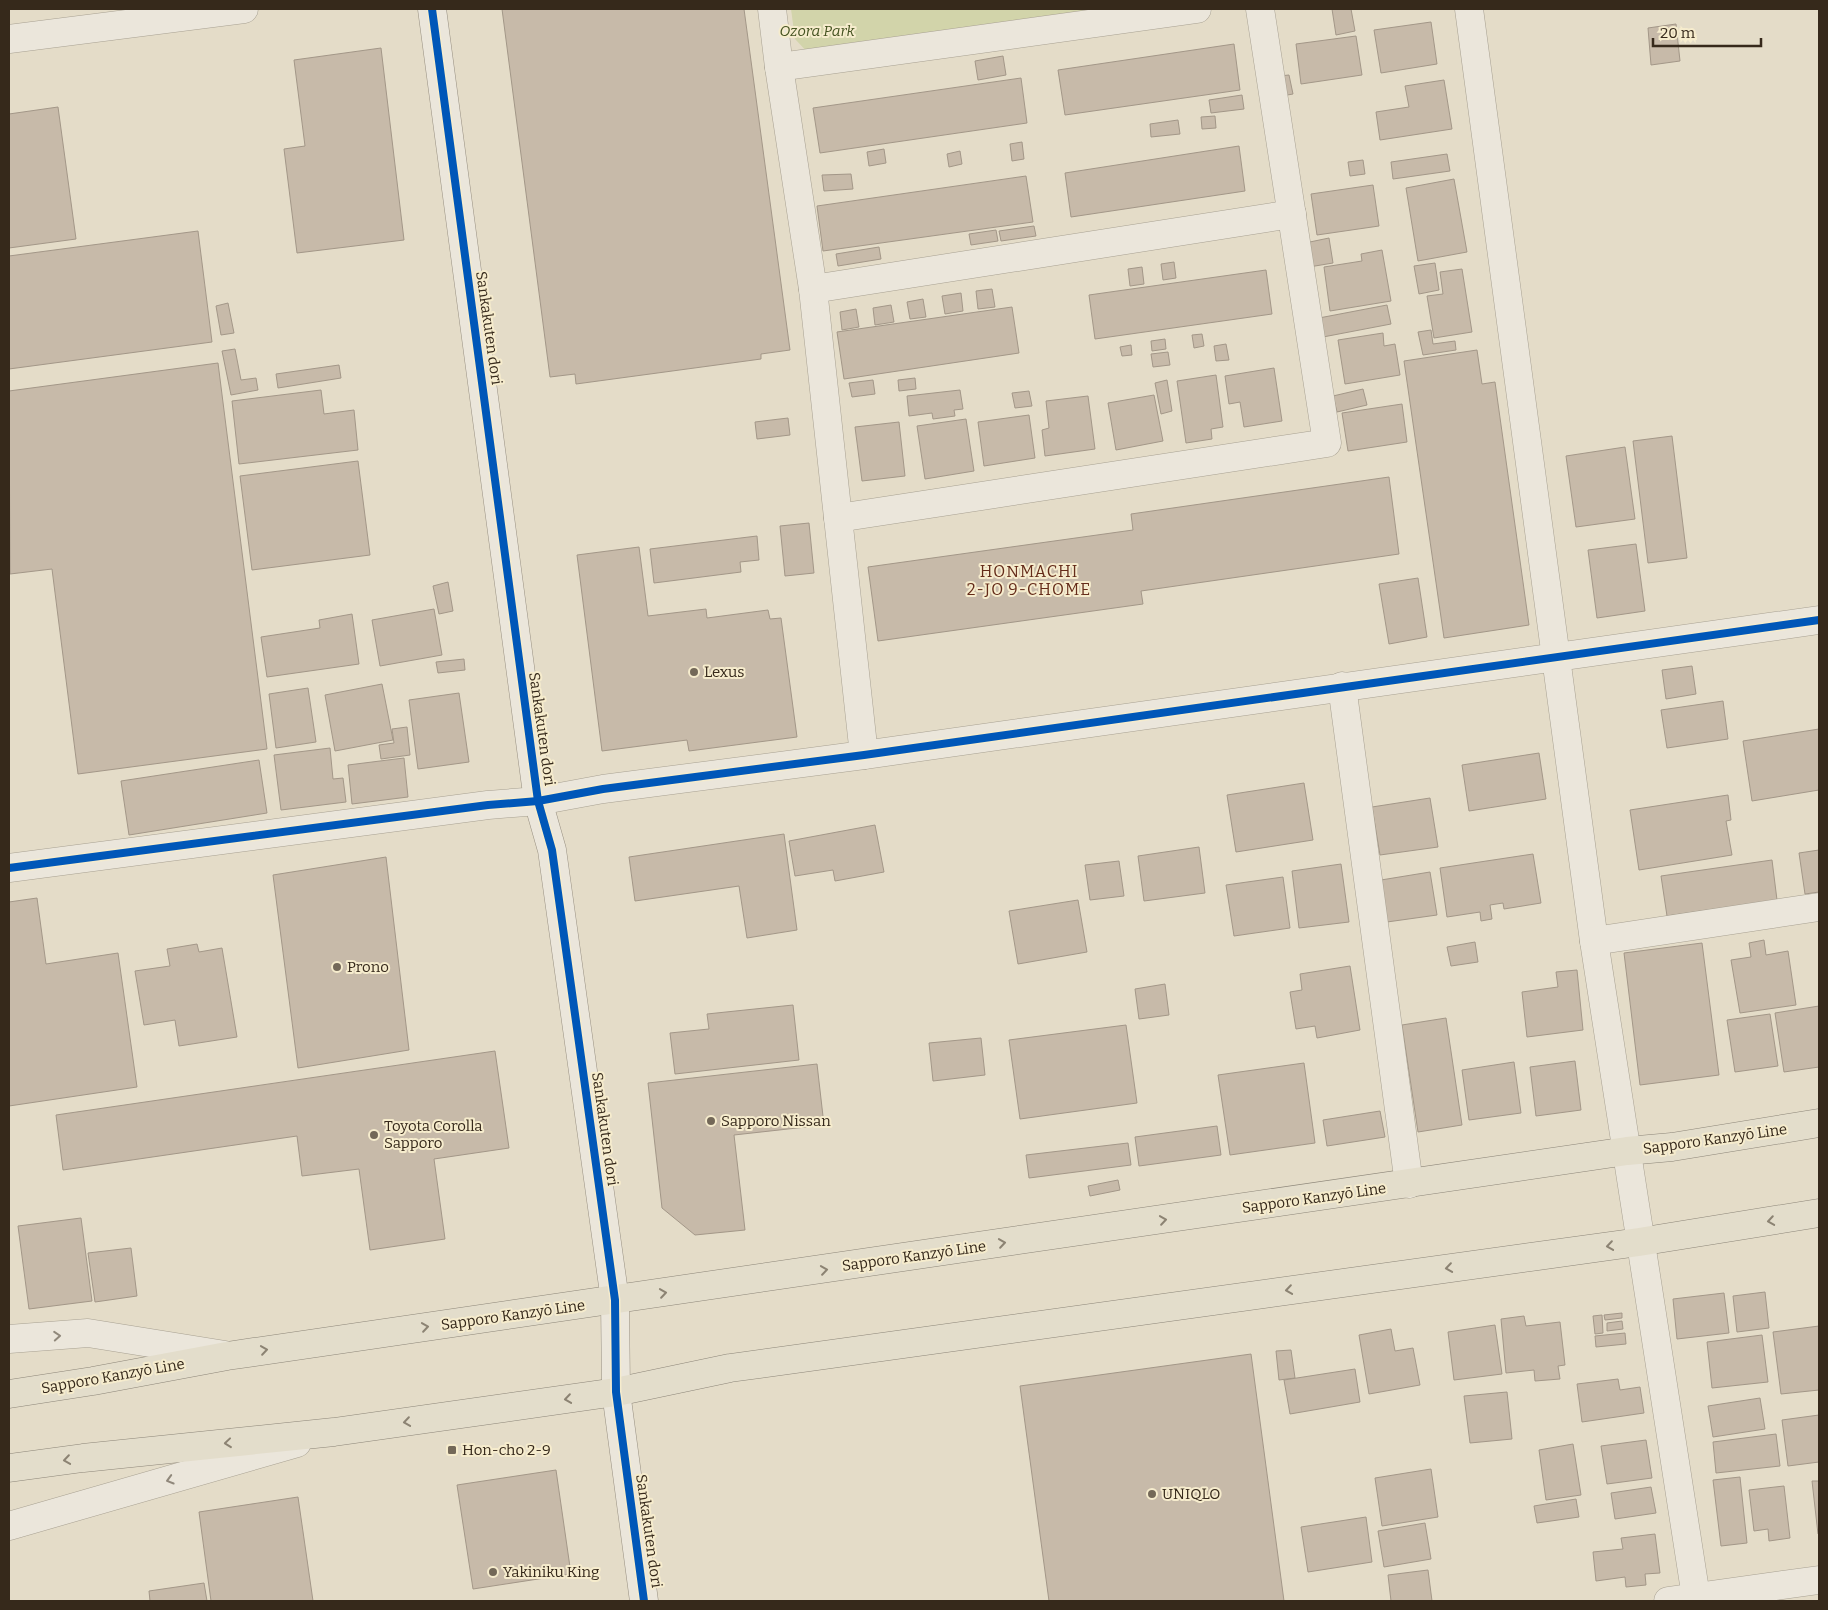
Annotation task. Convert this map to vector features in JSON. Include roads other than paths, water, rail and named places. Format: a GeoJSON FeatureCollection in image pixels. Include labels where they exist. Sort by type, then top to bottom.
{"type":"FeatureCollection","features":[{"type":"Feature","properties":{"kind":"main road","name":"Sapporo Kanzyō Line"},"geometry":{"type":"LineString","coordinates":[[9,1394],[93,1381],[228,1356],[1626,1152],[1672,1147],[1819,1123]]}},
{"type":"Feature","properties":{"kind":"main road"},"geometry":{"type":"LineString","coordinates":[[9,1468],[83,1458],[334,1432],[616,1392],[730,1368],[1639,1242],[1819,1213]]}},
{"type":"Feature","properties":{"kind":"street"},"geometry":{"type":"LineString","coordinates":[[9,39],[244,9]]}},
{"type":"Feature","properties":{"kind":"street","name":"Sankakuten dori"},"geometry":{"type":"LineString","coordinates":[[432,9],[538,800],[552,850],[615,1300],[616,1392],[644,1601]]}},
{"type":"Feature","properties":{"kind":"street"},"geometry":{"type":"LineString","coordinates":[[772,9],[813,289],[864,755]]}},
{"type":"Feature","properties":{"kind":"street"},"geometry":{"type":"LineString","coordinates":[[779,67],[1197,9]]}},
{"type":"Feature","properties":{"kind":"street"},"geometry":{"type":"LineString","coordinates":[[838,518],[1327,443],[1260,9]]}},
{"type":"Feature","properties":{"kind":"street"},"geometry":{"type":"LineString","coordinates":[[1468,9],[1594,941],[1639,1242],[1696,1597]]}},
{"type":"Feature","properties":{"kind":"street"},"geometry":{"type":"LineString","coordinates":[[813,289],[1292,214]]}},
{"type":"Feature","properties":{"kind":"street"},"geometry":{"type":"LineString","coordinates":[[9,868],[538,800],[603,789],[864,755],[1819,620]]}},
{"type":"Feature","properties":{"kind":"street"},"geometry":{"type":"LineString","coordinates":[[1342,686],[1409,1184]]}},
{"type":"Feature","properties":{"kind":"street"},"geometry":{"type":"LineString","coordinates":[[1594,941],[1819,907]]}},
{"type":"Feature","properties":{"kind":"street"},"geometry":{"type":"LineString","coordinates":[[9,1339],[88,1333],[228,1356]]}},
{"type":"Feature","properties":{"kind":"street"},"geometry":{"type":"LineString","coordinates":[[9,1526],[334,1432]]}},
{"type":"Feature","properties":{"kind":"street"},"geometry":{"type":"LineString","coordinates":[[1668,1601],[1819,1580]]}},
{"type":"Feature","properties":{"kind":"place","name":"Lexus"},"geometry":{"type":"Point","coordinates":[694,672]}},
{"type":"Feature","properties":{"kind":"place","name":"Prono"},"geometry":{"type":"Point","coordinates":[337,967]}},
{"type":"Feature","properties":{"kind":"place","name":"Sapporo Nissan"},"geometry":{"type":"Point","coordinates":[711,1121]}},
{"type":"Feature","properties":{"kind":"place","name":"Toyota Corolla Sapporo"},"geometry":{"type":"Point","coordinates":[374,1135]}},
{"type":"Feature","properties":{"kind":"place","name":"Hon-cho 2-9"},"geometry":{"type":"Point","coordinates":[452,1450]}},
{"type":"Feature","properties":{"kind":"place","name":"UNIQLO"},"geometry":{"type":"Point","coordinates":[1152,1494]}},
{"type":"Feature","properties":{"kind":"place","name":"Yakiniku King"},"geometry":{"type":"Point","coordinates":[493,1572]}},
{"type":"Feature","properties":{"kind":"district","name":"HONMACHI 2-JO 9-CHOME"},"geometry":{"type":"Point","coordinates":[1029,580]}},
{"type":"Feature","properties":{"kind":"park label","name":"Ozora Park"},"geometry":{"type":"Point","coordinates":[817,31]}}]}
